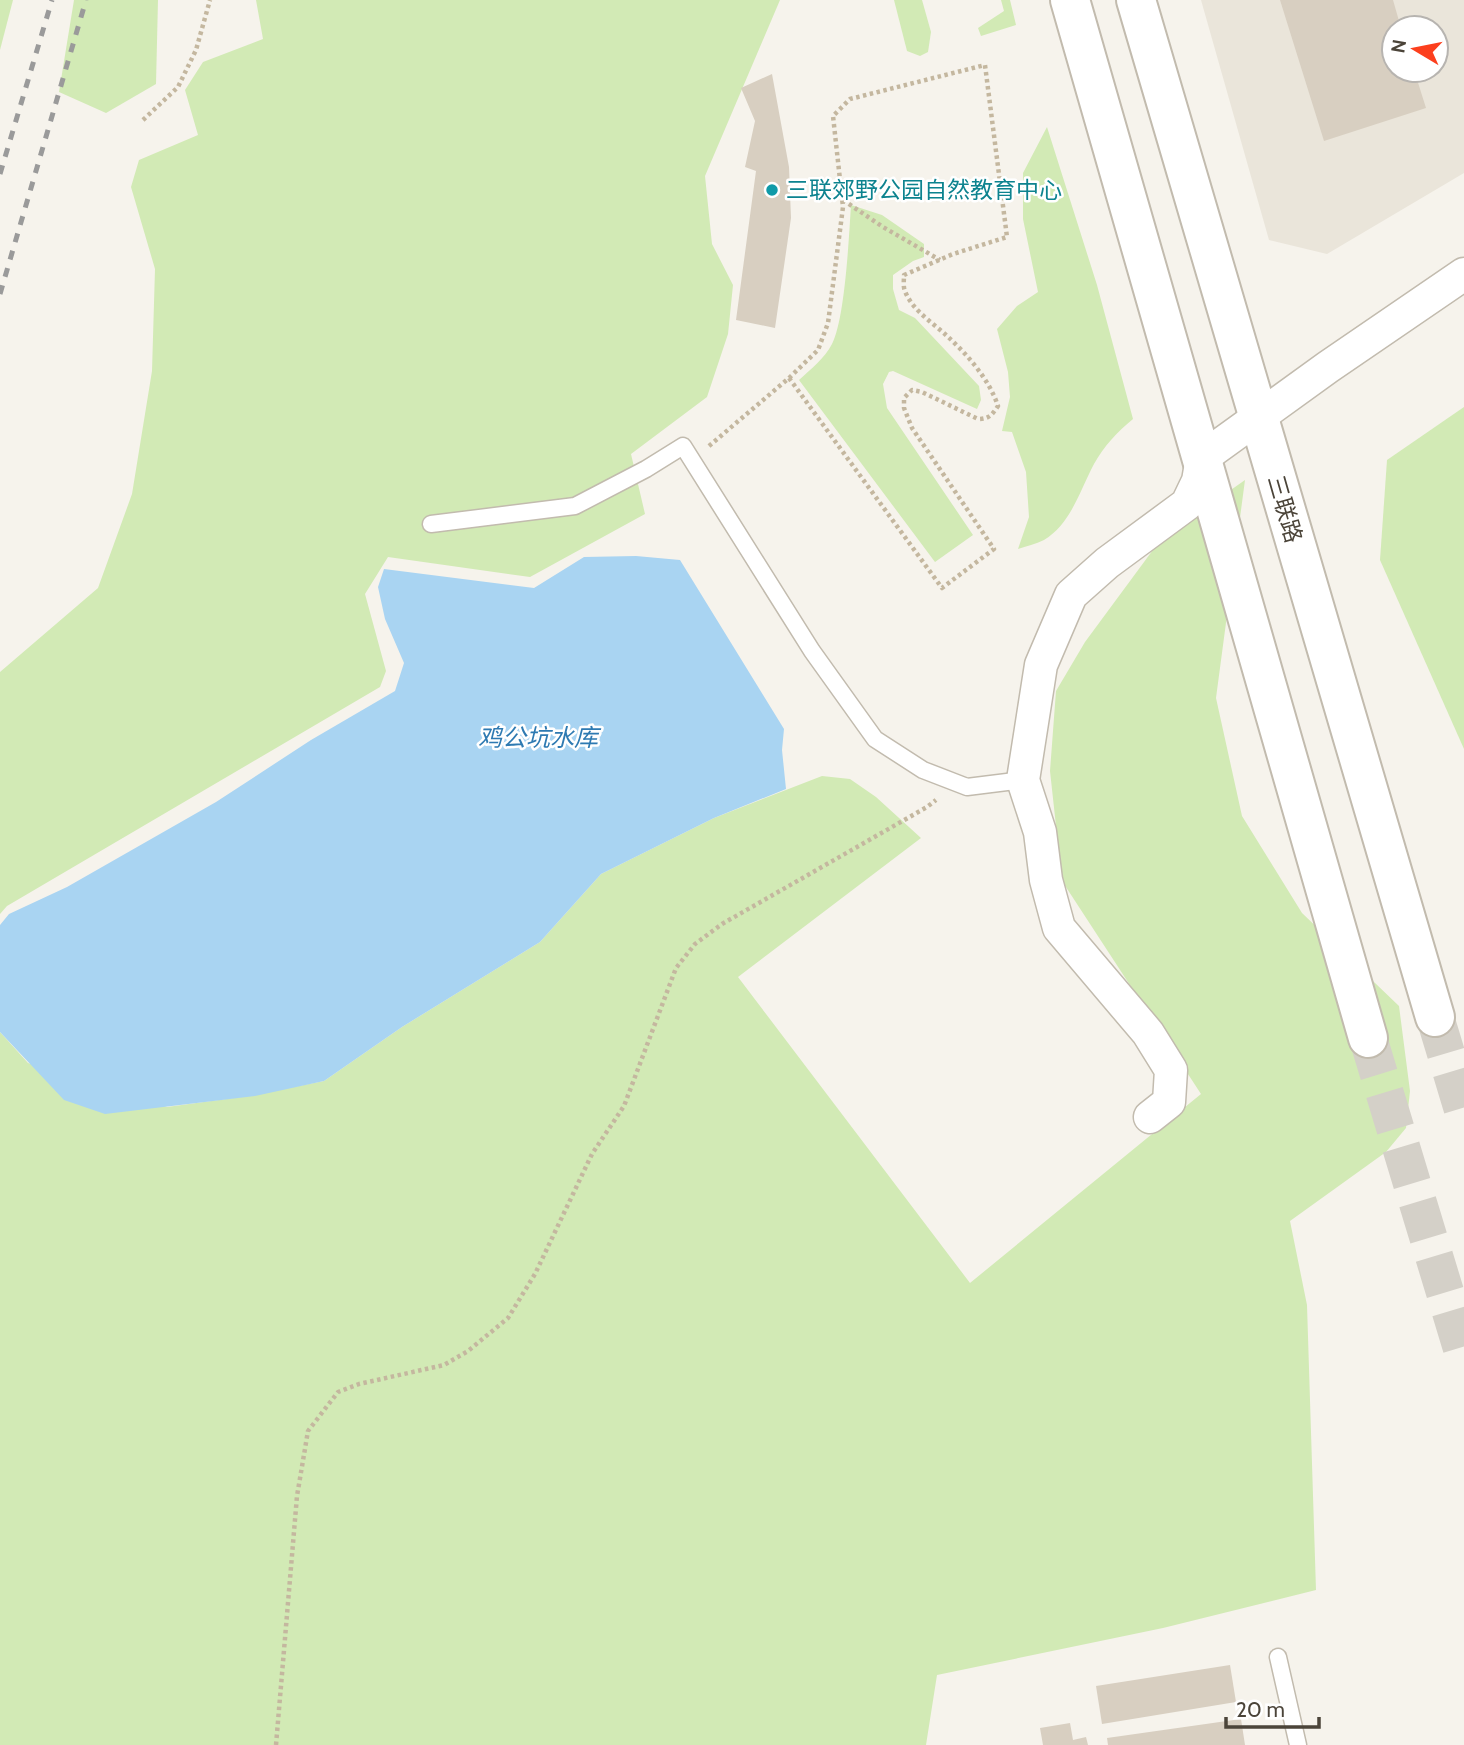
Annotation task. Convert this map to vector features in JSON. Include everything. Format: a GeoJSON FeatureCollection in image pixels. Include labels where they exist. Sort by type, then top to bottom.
{"type":"FeatureCollection","features":[{"type":"Feature","properties":{"kind":"street"},"geometry":{"type":"LineString","coordinates":[[1070,0],[1368,1038]]}},
{"type":"Feature","properties":{"kind":"street","name":"三联路"},"geometry":{"type":"LineString","coordinates":[[1136,0],[1435,1017]]}},
{"type":"Feature","properties":{"kind":"street"},"geometry":{"type":"LineString","coordinates":[[1150,1118],[1169,1102],[1171,1070],[1148,1033],[1059,928],[1046,880],[1040,832],[1023,780],[1041,666],[1071,595],[1107,563],[1187,505],[1198,481],[1202,458],[1464,274]]}},
{"type":"Feature","properties":{"kind":"lane"},"geometry":{"type":"LineString","coordinates":[[431,524],[575,506],[646,469],[683,446],[812,651],[875,739],[923,770],[968,788],[1023,780]]}},
{"type":"Feature","properties":{"kind":"lane"},"geometry":{"type":"LineString","coordinates":[[1278,1657],[1298,1745]]}},
{"type":"Feature","properties":{"kind":"path"},"geometry":{"type":"LineString","coordinates":[[143,120],[178,87],[196,50],[209,0]]}},
{"type":"Feature","properties":{"kind":"path"},"geometry":{"type":"LineString","coordinates":[[692,460],[818,350],[828,323],[842,200],[834,116],[850,99],[985,65],[1007,237],[904,275],[905,291],[920,313],[948,337],[983,376],[998,405],[992,415],[986,419],[978,419],[922,392],[912,390],[904,398],[904,408],[912,428],[994,550],[943,589],[789,378]]}},
{"type":"Feature","properties":{"kind":"path"},"geometry":{"type":"LineString","coordinates":[[842,200],[940,260]]}},
{"type":"Feature","properties":{"kind":"path"},"geometry":{"type":"LineString","coordinates":[[276,1745],[297,1496],[308,1431],[316,1419],[338,1392],[359,1384],[444,1365],[468,1351],[508,1318],[535,1274],[592,1154],[624,1106],[677,968],[695,944],[722,924],[928,807],[956,783]]}},
{"type":"Feature","properties":{"kind":"shaded area"},"geometry":{"type":"Polygon","coordinates":[[[1201,0],[1464,0],[1464,173],[1327,254],[1269,240],[1201,0]]]}},
{"type":"Feature","properties":{"kind":"green space"},"geometry":{"type":"Polygon","coordinates":[[[0,0],[13,0],[0,50],[0,0]]]}},
{"type":"Feature","properties":{"kind":"green space"},"geometry":{"type":"Polygon","coordinates":[[[74,0],[158,0],[156,84],[106,113],[59,92],[74,0]]]}},
{"type":"Feature","properties":{"kind":"green space"},"geometry":{"type":"Polygon","coordinates":[[[256,0],[780,0],[705,176],[712,244],[733,285],[728,334],[707,397],[631,454],[645,514],[530,577],[388,557],[365,594],[386,671],[380,687],[7,906],[0,914],[0,672],[98,588],[132,494],[152,371],[155,269],[131,187],[139,160],[198,135],[185,90],[203,62],[263,39],[256,0]]]}},
{"type":"Feature","properties":{"kind":"green space"},"geometry":{"type":"Polygon","coordinates":[[[894,0],[922,0],[931,32],[928,52],[920,56],[907,51],[894,0]]]}},
{"type":"Feature","properties":{"kind":"green space"},"geometry":{"type":"Polygon","coordinates":[[[1001,0],[1010,0],[1016,25],[981,36],[978,28],[1004,11],[1001,0]]]}},
{"type":"Feature","properties":{"kind":"green space"},"geometry":{"type":"Polygon","coordinates":[[[1047,127],[1097,285],[1133,419],[1102,451],[1074,506],[1061,525],[1044,540],[1018,549],[1029,517],[1026,472],[1012,432],[1002,431],[1010,397],[1008,372],[997,329],[1017,306],[1038,292],[1023,219],[1023,173],[1047,127]]]}},
{"type":"Feature","properties":{"kind":"green space"},"geometry":{"type":"Polygon","coordinates":[[[851,205],[882,215],[924,244],[924,257],[893,275],[893,289],[899,310],[915,318],[979,386],[981,400],[977,409],[893,371],[889,372],[883,384],[887,408],[973,535],[935,562],[799,380],[825,354],[836,332],[846,277],[851,205]]]}},
{"type":"Feature","properties":{"kind":"green space"},"geometry":{"type":"Polygon","coordinates":[[[1464,407],[1464,749],[1380,560],[1387,460],[1464,407]]]}},
{"type":"Feature","properties":{"kind":"green space"},"geometry":{"type":"Polygon","coordinates":[[[1245,480],[1216,698],[1242,816],[1302,913],[1399,1006],[1410,1091],[1406,1128],[1386,1152],[1290,1221],[1307,1305],[1316,1590],[1163,1628],[937,1675],[926,1745],[0,1745],[0,1032],[28,1063],[167,1107],[248,1096],[324,1081],[402,1027],[540,942],[601,874],[714,818],[822,776],[850,779],[876,797],[921,838],[738,977],[970,1283],[1201,1094],[1062,881],[1050,771],[1056,691],[1085,642],[1161,539],[1245,480]]]}},
{"type":"Feature","properties":{"kind":"water","name":"鸡公坑水库"},"geometry":{"type":"Polygon","coordinates":[[[636,556],[680,560],[784,729],[782,750],[786,789],[714,818],[601,874],[540,942],[402,1027],[324,1081],[255,1096],[105,1114],[64,1100],[0,1032],[0,925],[9,914],[67,887],[216,802],[311,740],[395,691],[404,663],[385,619],[378,587],[384,569],[534,588],[584,557],[636,556]]]}},
{"type":"Feature","properties":{"kind":"building"},"geometry":{"type":"Polygon","coordinates":[[[1280,0],[1393,0],[1397,14],[1380,14],[1380,84],[1418,84],[1426,108],[1324,141],[1280,0]]]}},
{"type":"Feature","properties":{"kind":"building","name":"三联郊野公园自然教育中心"},"geometry":{"type":"Polygon","coordinates":[[[772,74],[789,167],[791,218],[775,328],[736,320],[756,171],[745,167],[755,121],[741,88],[772,74]]]}},
{"type":"Feature","properties":{"kind":"building"},"geometry":{"type":"Polygon","coordinates":[[[1230,1665],[1236,1702],[1102,1724],[1096,1686],[1230,1665]]]}},
{"type":"Feature","properties":{"kind":"building"},"geometry":{"type":"Polygon","coordinates":[[[1241,1719],[1245,1745],[1108,1745],[1107,1738],[1241,1719]]]}},
{"type":"Feature","properties":{"kind":"building"},"geometry":{"type":"Polygon","coordinates":[[[1070,1723],[1073,1740],[1086,1737],[1088,1745],[1043,1745],[1040,1728],[1070,1723]]]}},
{"type":"Feature","properties":{"kind":"tunnel"},"geometry":{"type":"LineString","coordinates":[[1435,1017],[1464,1113]]}},
{"type":"Feature","properties":{"kind":"tunnel"},"geometry":{"type":"LineString","coordinates":[[1368,1038],[1464,1355]]}},
{"type":"Feature","properties":{"kind":"railway"},"geometry":{"type":"LineString","coordinates":[[0,174],[52,0]]}},
{"type":"Feature","properties":{"kind":"railway"},"geometry":{"type":"LineString","coordinates":[[0,294],[86,0]]}},
{"type":"Feature","properties":{"kind":"place","name":"三联郊野公园自然教育中心"},"geometry":{"type":"Point","coordinates":[772,190]}}]}
